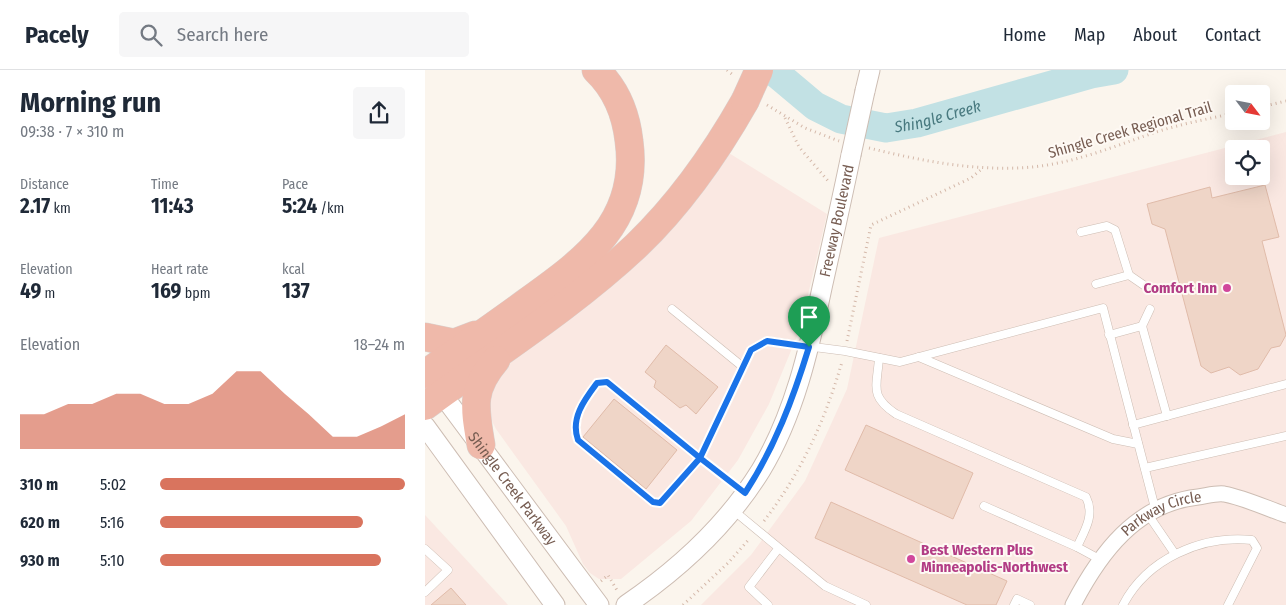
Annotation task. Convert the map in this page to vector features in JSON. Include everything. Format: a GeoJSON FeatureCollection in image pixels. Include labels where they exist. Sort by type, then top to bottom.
{"type":"FeatureCollection","features":[{"type":"Feature","properties":{"kind":"highway"},"geometry":{"type":"LineString","coordinates":[[481,445],[476,411],[477,389],[487,371],[500,337],[586,258],[601,241],[619,212],[625,197],[631,164],[628,133],[618,100],[610,85],[596,70]]}},
{"type":"Feature","properties":{"kind":"highway"},"geometry":{"type":"LineString","coordinates":[[429,383],[500,337],[588,287],[654,228],[755,102],[747,73]]}},
{"type":"Feature","properties":{"kind":"highway"},"geometry":{"type":"LineString","coordinates":[[425,337],[454,343],[500,337]]}},
{"type":"Feature","properties":{"kind":"street","name":"Freeway Boulevard"},"geometry":{"type":"LineString","coordinates":[[626,605],[654,586],[709,537],[745,493],[775,442],[794,395],[809,347],[870,70]]}},
{"type":"Feature","properties":{"kind":"street","name":"Shingle Creek Parkway"},"geometry":{"type":"LineString","coordinates":[[429,383],[481,445],[599,605]]}},
{"type":"Feature","properties":{"kind":"street"},"geometry":{"type":"LineString","coordinates":[[425,426],[555,605]]}},
{"type":"Feature","properties":{"kind":"street","name":"Parkway Circle"},"geometry":{"type":"LineString","coordinates":[[1073,605],[1087,578],[1137,520],[1151,511],[1179,499],[1223,494],[1286,515]]}},
{"type":"Feature","properties":{"kind":"lane"},"geometry":{"type":"LineString","coordinates":[[1081,232],[1107,226],[1115,230],[1129,275],[1145,286]]}},
{"type":"Feature","properties":{"kind":"lane"},"geometry":{"type":"LineString","coordinates":[[1096,284],[1129,275]]}},
{"type":"Feature","properties":{"kind":"lane"},"geometry":{"type":"LineString","coordinates":[[745,493],[700,458],[607,382],[597,383],[580,405],[575,431],[578,440],[653,502],[660,503],[700,458],[751,350],[767,341],[900,362],[1103,308],[1145,468],[1151,511],[1175,554]]}},
{"type":"Feature","properties":{"kind":"lane"},"geometry":{"type":"LineString","coordinates":[[672,309],[743,367]]}},
{"type":"Feature","properties":{"kind":"lane"},"geometry":{"type":"LineString","coordinates":[[1150,309],[1141,326],[1167,416]]}},
{"type":"Feature","properties":{"kind":"lane"},"geometry":{"type":"LineString","coordinates":[[1109,334],[1141,326]]}},
{"type":"Feature","properties":{"kind":"lane"},"geometry":{"type":"LineString","coordinates":[[919,357],[1113,439],[1138,444]]}},
{"type":"Feature","properties":{"kind":"lane"},"geometry":{"type":"LineString","coordinates":[[879,358],[876,396],[883,405],[896,414],[1087,497],[1091,507],[1090,519],[1077,547]]}},
{"type":"Feature","properties":{"kind":"lane"},"geometry":{"type":"LineString","coordinates":[[1133,425],[1286,384]]}},
{"type":"Feature","properties":{"kind":"lane"},"geometry":{"type":"LineString","coordinates":[[1145,468],[1286,436]]}},
{"type":"Feature","properties":{"kind":"lane"},"geometry":{"type":"LineString","coordinates":[[984,506],[1077,547],[1101,560]]}},
{"type":"Feature","properties":{"kind":"lane"},"geometry":{"type":"LineString","coordinates":[[733,510],[825,586],[866,605]]}},
{"type":"Feature","properties":{"kind":"lane"},"geometry":{"type":"LineString","coordinates":[[1123,605],[1142,579],[1175,554],[1210,541],[1230,538],[1252,540],[1257,548],[1228,605]]}},
{"type":"Feature","properties":{"kind":"lane"},"geometry":{"type":"LineString","coordinates":[[425,549],[448,570],[425,592]]}},
{"type":"Feature","properties":{"kind":"lane"},"geometry":{"type":"LineString","coordinates":[[768,605],[749,587],[779,549]]}},
{"type":"Feature","properties":{"kind":"lane"},"geometry":{"type":"LineString","coordinates":[[1014,605],[1017,599],[1030,605]]}},
{"type":"Feature","properties":{"kind":"path"},"geometry":{"type":"LineString","coordinates":[[727,70],[747,73]]}},
{"type":"Feature","properties":{"kind":"path"},"geometry":{"type":"LineString","coordinates":[[1270,105],[1286,101]]}},
{"type":"Feature","properties":{"kind":"path","name":"Shingle Creek Regional Trail"},"geometry":{"type":"LineString","coordinates":[[755,102],[827,138],[854,148],[921,160],[983,168],[1032,167],[1081,158],[1172,127],[1225,115]]}},
{"type":"Feature","properties":{"kind":"path"},"geometry":{"type":"LineString","coordinates":[[785,117],[799,146],[824,178]]}},
{"type":"Feature","properties":{"kind":"path"},"geometry":{"type":"LineString","coordinates":[[871,225],[971,178],[983,168]]}},
{"type":"Feature","properties":{"kind":"shaded area"},"geometry":{"type":"Polygon","coordinates":[[[1286,132],[1286,605],[701,605],[751,555],[805,481],[847,389],[879,238],[1225,148],[1225,185],[1270,185],[1270,140],[1255,140],[1286,132]]]}},
{"type":"Feature","properties":{"kind":"shaded area"},"geometry":{"type":"Polygon","coordinates":[[[724,150],[827,214],[800,329],[769,404],[738,460],[691,521],[621,579],[599,579],[590,573],[583,564],[566,526],[496,429],[487,411],[489,383],[724,150]]]}},
{"type":"Feature","properties":{"kind":"shaded area"},"geometry":{"type":"Polygon","coordinates":[[[425,515],[508,605],[425,605],[425,515]]]}},
{"type":"Feature","properties":{"kind":"building","name":"Comfort Inn"},"geometry":{"type":"Polygon","coordinates":[[[1265,185],[1279,237],[1262,241],[1286,335],[1280,346],[1271,348],[1258,369],[1240,375],[1229,367],[1211,373],[1201,366],[1165,229],[1152,224],[1147,204],[1210,187],[1212,198],[1265,185]]]}},
{"type":"Feature","properties":{"kind":"building"},"geometry":{"type":"Polygon","coordinates":[[[666,345],[718,387],[696,414],[686,405],[680,408],[654,387],[656,381],[645,372],[666,345]]]}},
{"type":"Feature","properties":{"kind":"building"},"geometry":{"type":"Polygon","coordinates":[[[614,399],[677,450],[646,489],[583,437],[614,399]]]}},
{"type":"Feature","properties":{"kind":"building"},"geometry":{"type":"Polygon","coordinates":[[[866,425],[973,473],[953,519],[845,470],[866,425]]]}},
{"type":"Feature","properties":{"kind":"building","name":"Best Western Plus Minneapolis-Northwest"},"geometry":{"type":"Polygon","coordinates":[[[831,502],[1007,581],[996,605],[967,605],[815,538],[831,502]]]}},
{"type":"Feature","properties":{"kind":"building"},"geometry":{"type":"Polygon","coordinates":[[[451,588],[466,605],[431,605],[451,588]]]}},
{"type":"Feature","properties":{"kind":"waterway","name":"Shingle Creek"},"geometry":{"type":"LineString","coordinates":[[772,70],[815,106],[841,119],[886,128],[917,123],[1091,74],[1114,70]]}},
{"type":"Feature","properties":{"kind":"place","name":"Comfort Inn"},"geometry":{"type":"Point","coordinates":[1227,288]}},
{"type":"Feature","properties":{"kind":"place","name":"Best Western Plus Minneapolis-Northwest"},"geometry":{"type":"Point","coordinates":[911,559]}},
{"type":"Feature","properties":{"kind":"route"},"geometry":{"type":"LineString","coordinates":[[809,347],[767,341],[751,350],[700,458],[607,382],[597,383],[580,405],[575,431],[578,440],[653,502],[660,503],[700,458],[745,493],[761,469],[775,442],[794,395],[809,347]]}}]}
